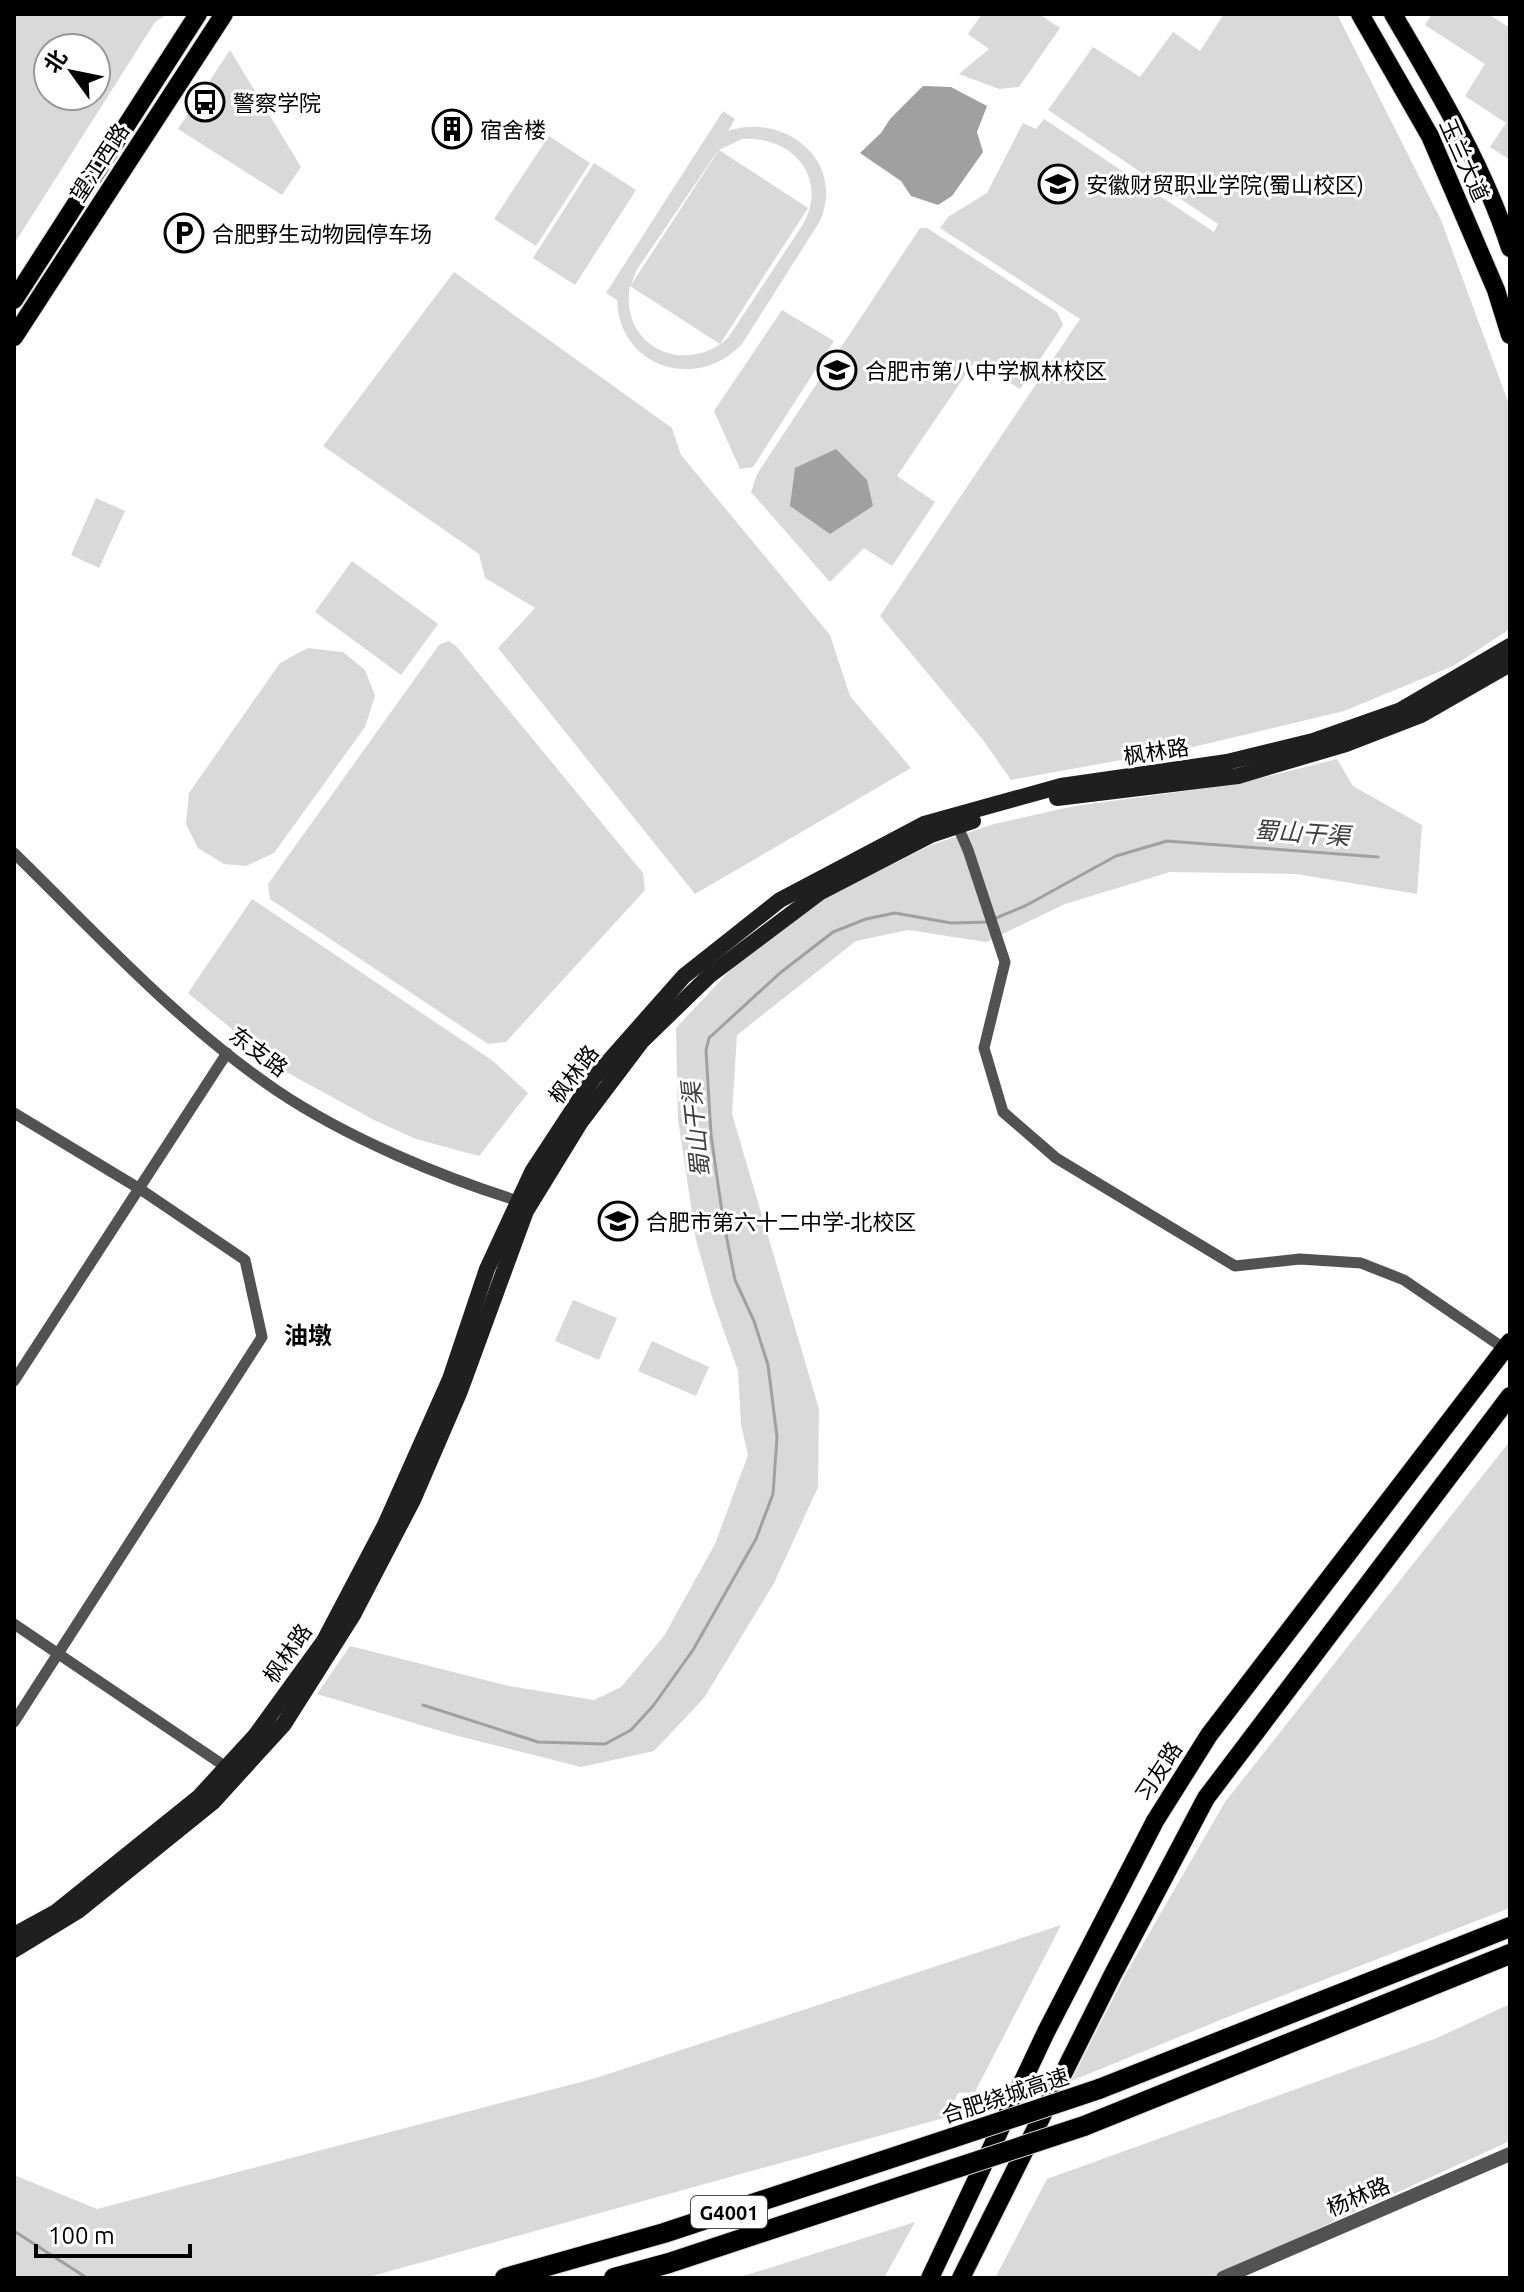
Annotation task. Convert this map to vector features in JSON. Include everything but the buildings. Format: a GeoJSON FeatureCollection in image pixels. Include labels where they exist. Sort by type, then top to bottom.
{"type":"FeatureCollection","features":[{"type":"Feature","properties":{"kind":"highway","name":"合肥绕城高速"},"geometry":{"type":"LineString","coordinates":[[505,2278],[664,2233],[1099,2089],[1510,1927]]}},
{"type":"Feature","properties":{"kind":"highway","name":"G4001"},"geometry":{"type":"LineString","coordinates":[[614,2278],[669,2263],[1084,2126],[1510,1954]]}},
{"type":"Feature","properties":{"kind":"main road","name":"望江西路"},"geometry":{"type":"LineString","coordinates":[[14,300],[198,14]]}},
{"type":"Feature","properties":{"kind":"main road","name":"望江西路"},"geometry":{"type":"LineString","coordinates":[[14,337],[224,14]]}},
{"type":"Feature","properties":{"kind":"main road","name":"玉兰大道"},"geometry":{"type":"LineString","coordinates":[[1360,14],[1430,136],[1496,290],[1510,335]]}},
{"type":"Feature","properties":{"kind":"main road","name":"玉兰大道"},"geometry":{"type":"LineString","coordinates":[[1393,14],[1446,104],[1502,224],[1510,248]]}},
{"type":"Feature","properties":{"kind":"main road","name":"枫林路"},"geometry":{"type":"LineString","coordinates":[[14,1935],[56,1912],[232,1771],[284,1724],[353,1615],[413,1500],[460,1391],[524,1203],[642,1041],[710,975],[819,893],[956,820],[1061,786],[1227,762],[1313,741],[1401,710],[1510,646]]}},
{"type":"Feature","properties":{"kind":"main road","name":"枫林路"},"geometry":{"type":"LineString","coordinates":[[956,820],[1053,798],[1238,776],[1346,744],[1421,715],[1510,664]]}},
{"type":"Feature","properties":{"kind":"main road","name":"习友路"},"geometry":{"type":"LineString","coordinates":[[930,2278],[1046,2032],[1155,1821],[1209,1735],[1507,1345]]}},
{"type":"Feature","properties":{"kind":"main road"},"geometry":{"type":"LineString","coordinates":[[961,2278],[1113,1974],[1206,1798],[1510,1396]]}},
{"type":"Feature","properties":{"kind":"main road","name":"枫林路"},"geometry":{"type":"LineString","coordinates":[[14,1950],[78,1911],[213,1802],[232,1771]]}},
{"type":"Feature","properties":{"kind":"street"},"geometry":{"type":"LineString","coordinates":[[956,820],[1005,962],[984,1048],[1003,1112],[1056,1158],[1235,1266],[1300,1259],[1361,1263],[1404,1280],[1507,1345]]}},
{"type":"Feature","properties":{"kind":"street","name":"东支路"},"geometry":{"type":"LineString","coordinates":[[14,853],[163,999],[276,1090],[357,1138],[524,1203]]}},
{"type":"Feature","properties":{"kind":"street"},"geometry":{"type":"LineString","coordinates":[[14,1381],[227,1053]]}},
{"type":"Feature","properties":{"kind":"street"},"geometry":{"type":"LineString","coordinates":[[14,1113],[140,1189],[245,1260],[262,1337],[14,1722]]}},
{"type":"Feature","properties":{"kind":"street"},"geometry":{"type":"LineString","coordinates":[[14,1624],[232,1771]]}},
{"type":"Feature","properties":{"kind":"street","name":"杨林路"},"geometry":{"type":"LineString","coordinates":[[1223,2278],[1510,2154]]}},
{"type":"Feature","properties":{"kind":"shaded area"},"geometry":{"type":"Polygon","coordinates":[[[14,14],[168,14],[155,22],[112,90],[112,32],[32,32],[32,112],[98,112],[14,244],[14,14]]]}},
{"type":"Feature","properties":{"kind":"shaded area"},"geometry":{"type":"Polygon","coordinates":[[[982,14],[1039,14],[1060,28],[1019,87],[999,89],[959,74],[989,49],[968,34],[982,14]]]}},
{"type":"Feature","properties":{"kind":"shaded area"},"geometry":{"type":"Polygon","coordinates":[[[1224,14],[1337,14],[1441,220],[1510,407],[1510,629],[1453,666],[1344,711],[1193,747],[1011,780],[983,740],[880,616],[1080,319],[940,228],[948,217],[987,193],[1023,123],[1036,129],[1044,119],[1214,232],[1218,224],[1048,110],[1093,47],[1140,77],[1173,32],[1200,51],[1224,14]]]}},
{"type":"Feature","properties":{"kind":"shaded area"},"geometry":{"type":"Polygon","coordinates":[[[1432,14],[1488,14],[1510,28],[1510,160],[1490,147],[1506,123],[1465,96],[1485,64],[1425,25],[1432,14]]]}},
{"type":"Feature","properties":{"kind":"shaded area"},"geometry":{"type":"Polygon","coordinates":[[[230,50],[301,167],[282,195],[178,129],[230,50]]]}},
{"type":"Feature","properties":{"kind":"shaded area"},"geometry":{"type":"Polygon","coordinates":[[[923,86],[951,87],[987,106],[977,132],[983,152],[952,196],[938,205],[911,196],[901,181],[860,153],[923,86]]]}},
{"type":"Feature","properties":{"kind":"shaded area"},"geometry":{"type":"Polygon","coordinates":[[[723,111],[735,119],[728,131],[749,127],[789,135],[805,146],[817,161],[825,179],[826,199],[820,221],[742,344],[724,359],[704,367],[683,369],[663,366],[631,342],[621,323],[617,300],[606,293],[723,111]],[[742,139],[719,150],[808,208],[721,343],[728,338],[802,226],[810,209],[812,192],[802,163],[777,144],[742,139]],[[717,152],[636,271],[631,285],[717,152]],[[630,286],[629,307],[634,325],[645,339],[658,349],[675,355],[693,355],[719,344],[630,286]]]}},
{"type":"Feature","properties":{"kind":"shaded area"},"geometry":{"type":"Polygon","coordinates":[[[549,136],[590,163],[536,246],[494,219],[549,136]]]}},
{"type":"Feature","properties":{"kind":"shaded area"},"geometry":{"type":"Polygon","coordinates":[[[594,163],[636,190],[575,285],[533,258],[594,163]]]}},
{"type":"Feature","properties":{"kind":"shaded area"},"geometry":{"type":"Polygon","coordinates":[[[920,228],[927,228],[1057,312],[1063,325],[1020,389],[975,361],[897,476],[935,502],[892,566],[864,548],[830,582],[751,492],[757,474],[920,228]]]}},
{"type":"Feature","properties":{"kind":"shaded area"},"geometry":{"type":"Polygon","coordinates":[[[454,272],[672,428],[681,455],[830,635],[850,696],[911,768],[695,894],[498,648],[535,608],[485,578],[479,554],[323,446],[454,272]]]}},
{"type":"Feature","properties":{"kind":"shaded area"},"geometry":{"type":"Polygon","coordinates":[[[782,310],[834,341],[753,467],[740,469],[714,411],[782,310]]]}},
{"type":"Feature","properties":{"kind":"shaded area"},"geometry":{"type":"Polygon","coordinates":[[[836,449],[867,480],[873,506],[830,534],[790,506],[795,468],[836,449]]]}},
{"type":"Feature","properties":{"kind":"shaded area"},"geometry":{"type":"Polygon","coordinates":[[[96,498],[125,511],[99,568],[71,555],[96,498]]]}},
{"type":"Feature","properties":{"kind":"shaded area"},"geometry":{"type":"Polygon","coordinates":[[[352,561],[438,624],[401,675],[315,612],[352,561]]]}},
{"type":"Feature","properties":{"kind":"shaded area"},"geometry":{"type":"Polygon","coordinates":[[[449,641],[643,873],[645,890],[506,1042],[488,1044],[270,899],[268,884],[439,645],[449,641]]]}},
{"type":"Feature","properties":{"kind":"shaded area"},"geometry":{"type":"Polygon","coordinates":[[[308,648],[343,652],[365,670],[375,696],[365,727],[274,853],[246,866],[224,864],[198,848],[186,824],[189,793],[280,663],[308,648]]]}},
{"type":"Feature","properties":{"kind":"shaded area"},"geometry":{"type":"Polygon","coordinates":[[[1337,759],[1353,786],[1422,825],[1417,894],[1296,874],[1170,872],[1065,904],[986,942],[908,930],[856,941],[737,1035],[732,1114],[819,1409],[818,1487],[774,1583],[704,1698],[654,1751],[581,1767],[454,1735],[317,1694],[350,1646],[509,1686],[594,1700],[621,1687],[664,1636],[715,1544],[748,1455],[741,1424],[738,1371],[696,1240],[678,1119],[676,1028],[737,963],[827,897],[931,845],[994,824],[1075,806],[1237,784],[1337,759]]]}},
{"type":"Feature","properties":{"kind":"shaded area"},"geometry":{"type":"Polygon","coordinates":[[[252,899],[493,1061],[528,1093],[479,1156],[416,1139],[374,1120],[279,1068],[188,993],[252,899]]]}},
{"type":"Feature","properties":{"kind":"shaded area"},"geometry":{"type":"Polygon","coordinates":[[[573,1300],[617,1318],[599,1360],[555,1341],[573,1300]]]}},
{"type":"Feature","properties":{"kind":"shaded area"},"geometry":{"type":"Polygon","coordinates":[[[652,1341],[709,1367],[696,1396],[638,1371],[652,1341]]]}},
{"type":"Feature","properties":{"kind":"shaded area"},"geometry":{"type":"Polygon","coordinates":[[[1510,1441],[1510,1908],[1071,2081],[1125,1975],[1225,1802],[1510,1441]]]}},
{"type":"Feature","properties":{"kind":"shaded area"},"geometry":{"type":"Polygon","coordinates":[[[1061,1925],[975,2092],[958,2093],[947,2117],[365,2278],[14,2278],[14,2175],[97,2209],[596,2078],[1061,1925]]]}},
{"type":"Feature","properties":{"kind":"shaded area"},"geometry":{"type":"Polygon","coordinates":[[[1510,2004],[1510,2141],[1210,2278],[995,2278],[1047,2179],[1437,2038],[1510,2004]]]}},
{"type":"Feature","properties":{"kind":"shaded area"},"geometry":{"type":"Polygon","coordinates":[[[915,2222],[884,2278],[737,2278],[915,2222]]]}},
{"type":"Feature","properties":{"kind":"waterway","name":"蜀山干渠"},"geometry":{"type":"LineString","coordinates":[[996,918],[1025,906],[1116,856],[1167,841],[1378,857]]}},
{"type":"Feature","properties":{"kind":"waterway","name":"蜀山干渠"},"geometry":{"type":"LineString","coordinates":[[423,1705],[538,1742],[605,1744],[631,1730],[653,1706],[693,1650],[756,1539],[773,1494],[777,1437],[768,1365],[754,1321],[735,1280],[723,1219],[711,1135],[706,1050],[709,1038],[780,973],[833,932],[866,919],[895,913],[951,923],[989,922]]}},
{"type":"Feature","properties":{"kind":"waterway","name":"蜀山干渠"},"geometry":{"type":"LineString","coordinates":[[14,2231],[87,2278]]}},
{"type":"Feature","properties":{"kind":"place","name":"警察学院"},"geometry":{"type":"Point","coordinates":[205,102]}},
{"type":"Feature","properties":{"kind":"place","name":"宿舍楼"},"geometry":{"type":"Point","coordinates":[452,129]}},
{"type":"Feature","properties":{"kind":"place","name":"安徽财贸职业学院(蜀山校区)"},"geometry":{"type":"Point","coordinates":[1058,184]}},
{"type":"Feature","properties":{"kind":"place","name":"合肥野生动物园停车场"},"geometry":{"type":"Point","coordinates":[184,233]}},
{"type":"Feature","properties":{"kind":"place","name":"合肥市第八中学枫林校区"},"geometry":{"type":"Point","coordinates":[837,370]}},
{"type":"Feature","properties":{"kind":"place","name":"合肥市第六十二中学-北校区"},"geometry":{"type":"Point","coordinates":[618,1221]}},
{"type":"Feature","properties":{"kind":"district","name":"油墩"},"geometry":{"type":"Point","coordinates":[308,1335]}}]}
